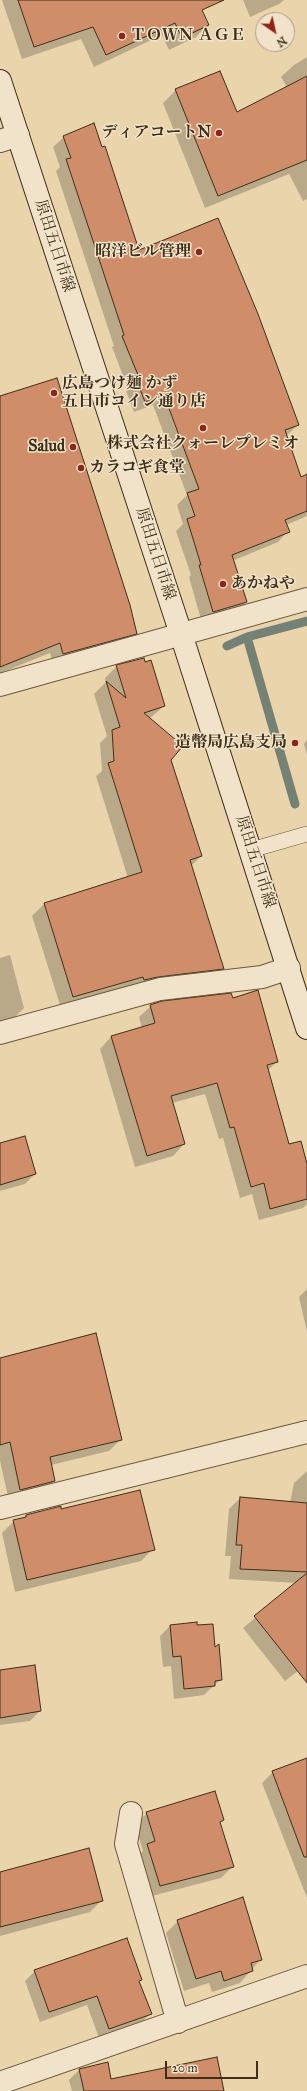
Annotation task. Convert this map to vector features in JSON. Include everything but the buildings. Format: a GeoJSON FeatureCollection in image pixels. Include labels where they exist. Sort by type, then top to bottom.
{"type":"FeatureCollection","features":[{"type":"Feature","properties":{"kind":"street","name":"原田五日市線"},"geometry":{"type":"LineString","coordinates":[[0,81],[9,138],[181,634],[307,1028]]}},
{"type":"Feature","properties":{"kind":"street"},"geometry":{"type":"LineString","coordinates":[[0,685],[307,599]]}},
{"type":"Feature","properties":{"kind":"street"},"geometry":{"type":"LineString","coordinates":[[0,1033],[160,989],[262,977],[289,968]]}},
{"type":"Feature","properties":{"kind":"street"},"geometry":{"type":"LineString","coordinates":[[0,1508],[307,1432]]}},
{"type":"Feature","properties":{"kind":"street"},"geometry":{"type":"LineString","coordinates":[[131,1813],[126,1844],[178,2022]]}},
{"type":"Feature","properties":{"kind":"street"},"geometry":{"type":"LineString","coordinates":[[0,2083],[307,1976]]}},
{"type":"Feature","properties":{"kind":"lane"},"geometry":{"type":"LineString","coordinates":[[251,850],[307,834]]}},
{"type":"Feature","properties":{"kind":"waterway"},"geometry":{"type":"LineString","coordinates":[[247,637],[307,621]]}},
{"type":"Feature","properties":{"kind":"waterway"},"geometry":{"type":"LineString","coordinates":[[227,646],[247,637],[295,804]]}},
{"type":"Feature","properties":{"kind":"place","name":"ＴＯＷＮ ＡＧＥ"},"geometry":{"type":"Point","coordinates":[122,36]}},
{"type":"Feature","properties":{"kind":"place","name":"ディアコートN"},"geometry":{"type":"Point","coordinates":[219,133]}},
{"type":"Feature","properties":{"kind":"place","name":"昭洋ビル管理"},"geometry":{"type":"Point","coordinates":[199,252]}},
{"type":"Feature","properties":{"kind":"place","name":"広島つけ麺 かず 五日市コイン通り店"},"geometry":{"type":"Point","coordinates":[54,393]}},
{"type":"Feature","properties":{"kind":"place","name":"株式会社クォーレプレミオ"},"geometry":{"type":"Point","coordinates":[203,428]}},
{"type":"Feature","properties":{"kind":"place","name":"Salud"},"geometry":{"type":"Point","coordinates":[73,447]}},
{"type":"Feature","properties":{"kind":"place","name":"カラコギ食堂"},"geometry":{"type":"Point","coordinates":[81,468]}},
{"type":"Feature","properties":{"kind":"place","name":"あかねや"},"geometry":{"type":"Point","coordinates":[223,584]}},
{"type":"Feature","properties":{"kind":"place","name":"造幣局広島支局"},"geometry":{"type":"Point","coordinates":[295,743]}}]}
